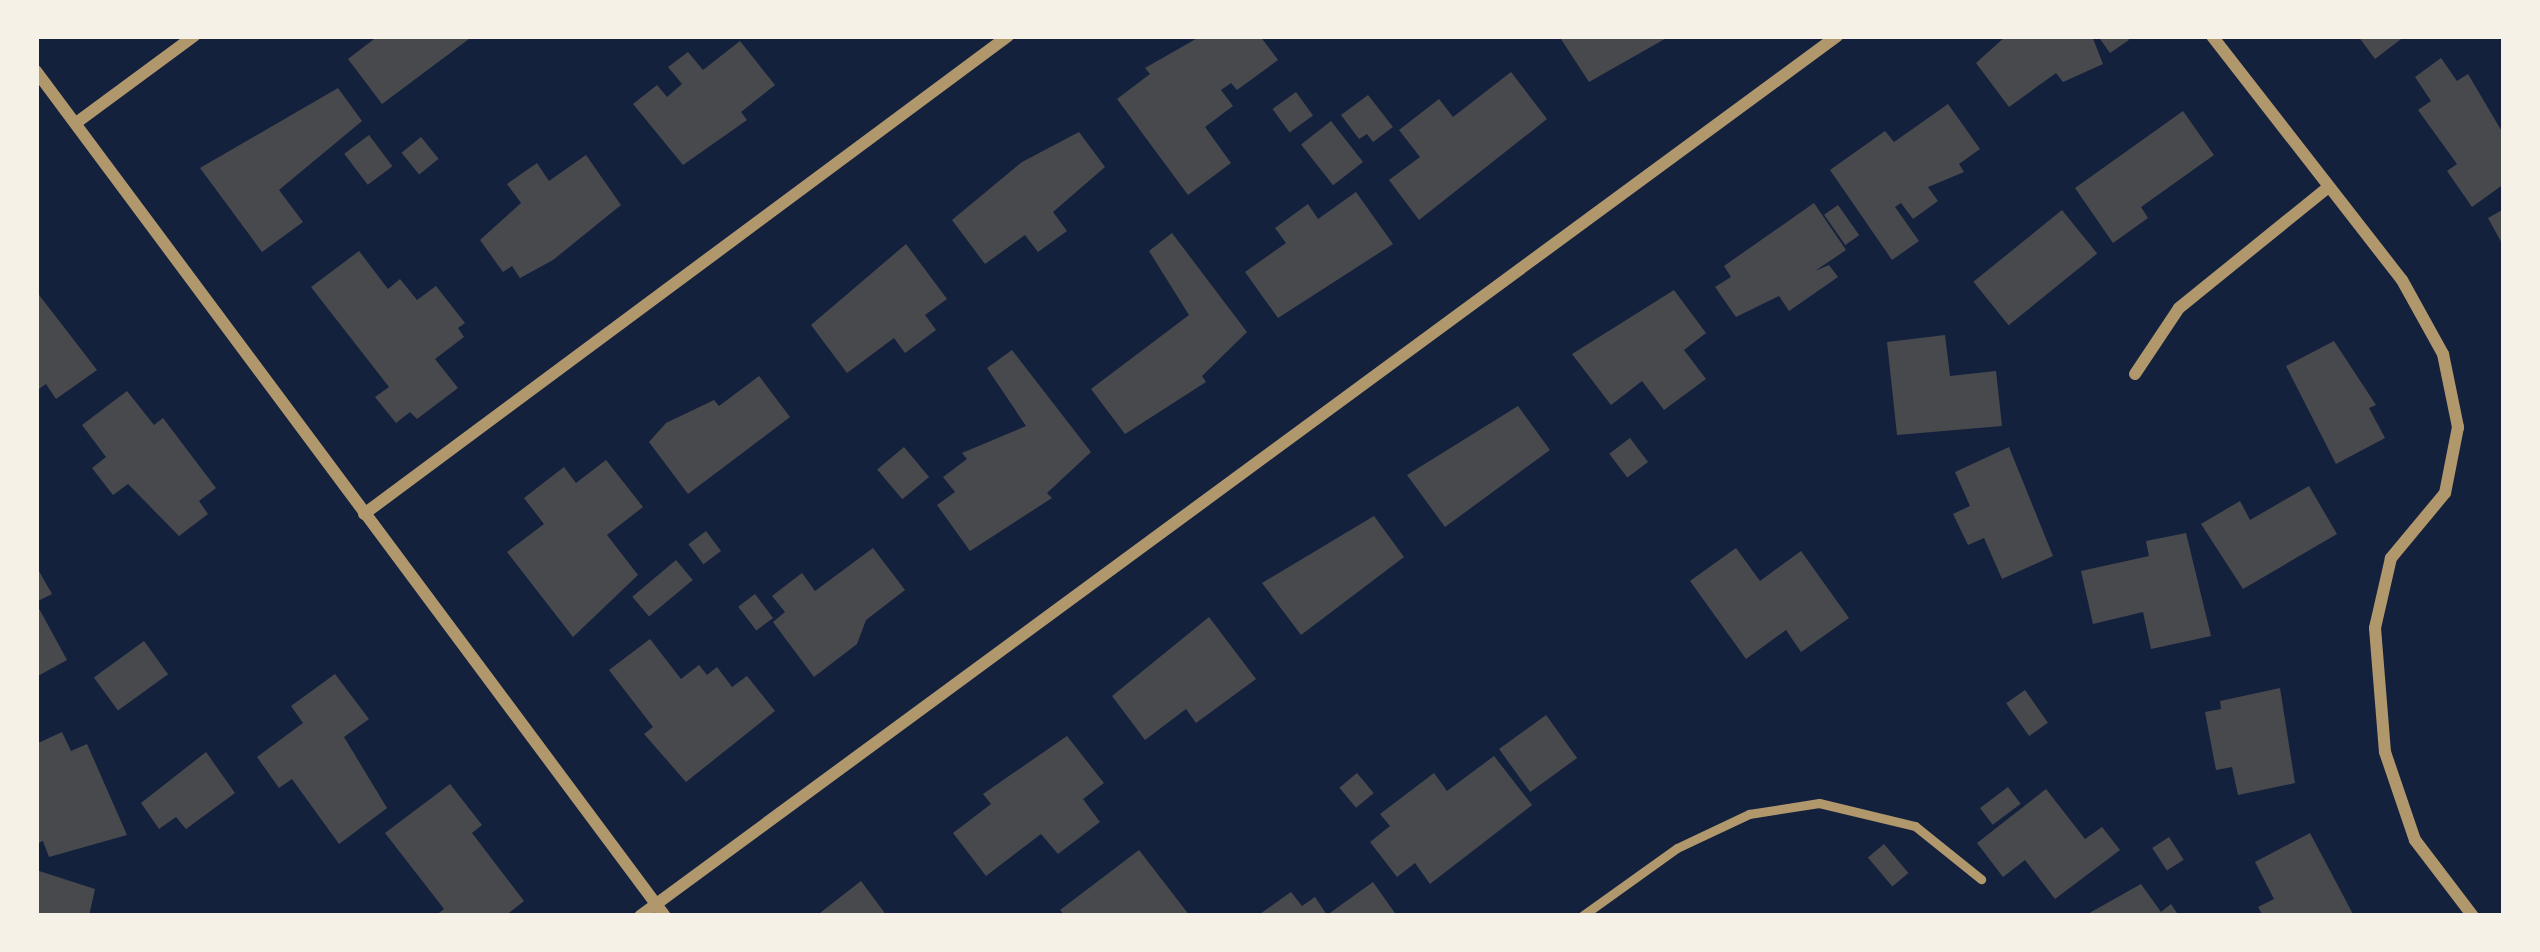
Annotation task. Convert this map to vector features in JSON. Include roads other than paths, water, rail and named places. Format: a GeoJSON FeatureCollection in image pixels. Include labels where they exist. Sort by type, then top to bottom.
{"type":"FeatureCollection","features":[{"type":"Feature","properties":{"kind":"street"},"geometry":{"type":"LineString","coordinates":[[76,123],[194,36]]}},
{"type":"Feature","properties":{"kind":"street"},"geometry":{"type":"LineString","coordinates":[[364,514],[1008,36]]}},
{"type":"Feature","properties":{"kind":"street"},"geometry":{"type":"LineString","coordinates":[[640,916],[660,910],[1837,36]]}},
{"type":"Feature","properties":{"kind":"street"},"geometry":{"type":"LineString","coordinates":[[2212,36],[2402,280],[2443,354],[2455,409],[2445,493],[2391,558],[2375,628],[2385,752],[2415,840],[2473,916]]}},
{"type":"Feature","properties":{"kind":"street"},"geometry":{"type":"LineString","coordinates":[[36,71],[660,910]]}},
{"type":"Feature","properties":{"kind":"street"},"geometry":{"type":"LineString","coordinates":[[2135,374],[2179,308],[2327,188]]}},
{"type":"Feature","properties":{"kind":"lane"},"geometry":{"type":"LineString","coordinates":[[1582,916],[1695,839],[1749,814],[1819,803],[1915,826],[1981,879]]}}]}
